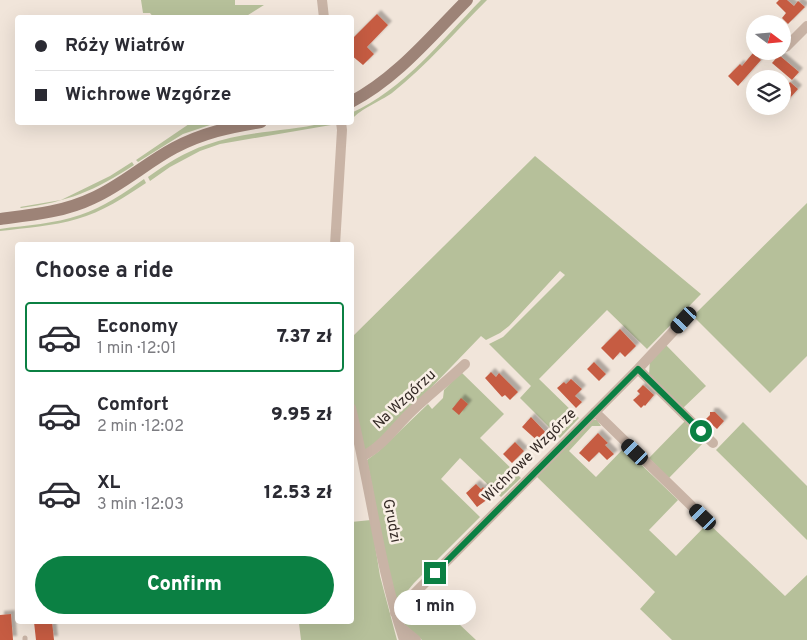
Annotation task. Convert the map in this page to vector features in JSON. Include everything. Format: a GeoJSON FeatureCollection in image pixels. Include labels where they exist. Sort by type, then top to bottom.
{"type":"FeatureCollection","features":[{"type":"Feature","properties":{"kind":"street"},"geometry":{"type":"LineString","coordinates":[[322,0],[324,15]]}},
{"type":"Feature","properties":{"kind":"street"},"geometry":{"type":"LineString","coordinates":[[354,100],[377,87],[394,73],[467,0]]}},
{"type":"Feature","properties":{"kind":"street"},"geometry":{"type":"LineString","coordinates":[[791,42],[807,26]]}},
{"type":"Feature","properties":{"kind":"street"},"geometry":{"type":"LineString","coordinates":[[0,218],[44,213],[80,204],[116,186],[186,141],[222,129],[244,125]]}},
{"type":"Feature","properties":{"kind":"street"},"geometry":{"type":"LineString","coordinates":[[335,242],[341,125]]}},
{"type":"Feature","properties":{"kind":"street","name":"Wichrowe Wzgórze"},"geometry":{"type":"LineString","coordinates":[[395,613],[638,369],[684,320]]}},
{"type":"Feature","properties":{"kind":"street","name":"Na Wzgórzu"},"geometry":{"type":"LineString","coordinates":[[363,456],[373,451],[411,412],[465,364]]}},
{"type":"Feature","properties":{"kind":"street"},"geometry":{"type":"LineString","coordinates":[[638,369],[713,443]]}},
{"type":"Feature","properties":{"kind":"street"},"geometry":{"type":"LineString","coordinates":[[595,412],[703,517]]}},
{"type":"Feature","properties":{"kind":"street","name":"Grudzi"},"geometry":{"type":"LineString","coordinates":[[354,420],[363,456],[391,600],[404,640]]}},
{"type":"Feature","properties":{"kind":"street"},"geometry":{"type":"LineString","coordinates":[[400,627],[416,640]]}},
{"type":"Feature","properties":{"kind":"green space"},"geometry":{"type":"Polygon","coordinates":[[[141,0],[235,0],[235,5],[264,5],[248,15],[152,15],[150,13],[143,13],[141,0]]]}},
{"type":"Feature","properties":{"kind":"green space"},"geometry":{"type":"Polygon","coordinates":[[[481,0],[487,0],[441,48],[392,93],[354,117],[354,111],[370,103],[405,78],[481,0]]]}},
{"type":"Feature","properties":{"kind":"green space"},"geometry":{"type":"Polygon","coordinates":[[[188,125],[210,125],[183,134],[138,162],[136,160],[188,125]]]}},
{"type":"Feature","properties":{"kind":"green space"},"geometry":{"type":"Polygon","coordinates":[[[312,125],[331,125],[220,144],[200,151],[170,167],[150,181],[148,177],[183,155],[220,140],[312,125]]]}},
{"type":"Feature","properties":{"kind":"green space"},"geometry":{"type":"Polygon","coordinates":[[[535,156],[701,294],[647,349],[607,310],[539,379],[579,418],[560,438],[520,398],[531,386],[489,344],[503,337],[565,275],[560,271],[509,326],[486,340],[481,336],[372,449],[365,451],[354,410],[354,335],[535,156]]]}},
{"type":"Feature","properties":{"kind":"green space"},"geometry":{"type":"Polygon","coordinates":[[[132,162],[134,165],[120,174],[80,194],[67,199],[20,207],[61,200],[110,176],[132,162]]]}},
{"type":"Feature","properties":{"kind":"green space"},"geometry":{"type":"Polygon","coordinates":[[[144,179],[146,183],[130,194],[86,216],[49,225],[0,231],[0,229],[50,222],[89,212],[106,204],[144,179]]]}},
{"type":"Feature","properties":{"kind":"green space"},"geometry":{"type":"Polygon","coordinates":[[[807,203],[807,356],[770,393],[693,316],[807,203]]]}},
{"type":"Feature","properties":{"kind":"green space"},"geometry":{"type":"Polygon","coordinates":[[[665,344],[706,386],[683,408],[649,375],[650,359],[665,344]]]}},
{"type":"Feature","properties":{"kind":"green space"},"geometry":{"type":"Polygon","coordinates":[[[461,372],[504,414],[480,438],[521,478],[501,497],[460,458],[441,479],[480,517],[414,583],[399,601],[394,600],[367,460],[428,404],[432,409],[443,398],[444,390],[461,372]]]}},
{"type":"Feature","properties":{"kind":"green space"},"geometry":{"type":"Polygon","coordinates":[[[592,420],[597,420],[601,426],[592,426],[569,451],[596,477],[624,448],[678,500],[649,530],[676,556],[708,523],[785,596],[807,575],[807,640],[672,640],[640,609],[655,592],[535,475],[592,420]]]}},
{"type":"Feature","properties":{"kind":"green space"},"geometry":{"type":"Polygon","coordinates":[[[686,420],[706,440],[669,478],[649,458],[686,420]]]}},
{"type":"Feature","properties":{"kind":"green space"},"geometry":{"type":"Polygon","coordinates":[[[743,422],[807,486],[807,540],[716,450],[743,422]]]}},
{"type":"Feature","properties":{"kind":"green space"},"geometry":{"type":"Polygon","coordinates":[[[371,520],[380,576],[397,640],[301,640],[299,624],[354,624],[354,522],[371,520]]]}},
{"type":"Feature","properties":{"kind":"green space"},"geometry":{"type":"Polygon","coordinates":[[[423,590],[476,640],[422,640],[403,623],[400,613],[423,590]]]}},
{"type":"Feature","properties":{"kind":"building"},"geometry":{"type":"Polygon","coordinates":[[[779,0],[787,0],[794,6],[798,1],[805,7],[791,21],[791,15],[784,15],[786,13],[776,3],[779,0]]]}},
{"type":"Feature","properties":{"kind":"building"},"geometry":{"type":"Polygon","coordinates":[[[377,14],[388,25],[367,47],[374,54],[363,65],[354,58],[354,37],[377,14]]]}},
{"type":"Feature","properties":{"kind":"building"},"geometry":{"type":"Polygon","coordinates":[[[747,60],[761,60],[752,70],[746,70],[746,77],[738,86],[728,76],[740,64],[742,66],[747,60]]]}},
{"type":"Feature","properties":{"kind":"building"},"geometry":{"type":"Polygon","coordinates":[[[775,60],[785,60],[799,72],[792,80],[791,70],[780,70],[772,63],[775,60]]]}},
{"type":"Feature","properties":{"kind":"building"},"geometry":{"type":"Polygon","coordinates":[[[791,83],[798,89],[791,97],[791,83]]]}},
{"type":"Feature","properties":{"kind":"building"},"geometry":{"type":"Polygon","coordinates":[[[620,329],[636,346],[625,357],[620,352],[613,360],[601,348],[620,329]]]}},
{"type":"Feature","properties":{"kind":"building"},"geometry":{"type":"Polygon","coordinates":[[[594,362],[606,374],[599,381],[587,369],[594,362]]]}},
{"type":"Feature","properties":{"kind":"building"},"geometry":{"type":"Polygon","coordinates":[[[491,372],[496,377],[499,373],[518,392],[510,400],[505,395],[502,397],[485,378],[491,372]]]}},
{"type":"Feature","properties":{"kind":"building"},"geometry":{"type":"Polygon","coordinates":[[[571,379],[582,389],[575,396],[582,402],[576,408],[557,388],[564,382],[566,384],[571,379]]]}},
{"type":"Feature","properties":{"kind":"building"},"geometry":{"type":"Polygon","coordinates":[[[643,385],[654,395],[641,408],[633,400],[640,394],[637,391],[643,385]]]}},
{"type":"Feature","properties":{"kind":"building"},"geometry":{"type":"Polygon","coordinates":[[[461,398],[468,404],[459,415],[452,409],[461,398]]]}},
{"type":"Feature","properties":{"kind":"building"},"geometry":{"type":"Polygon","coordinates":[[[710,412],[715,412],[724,421],[717,429],[706,419],[710,412]]]}},
{"type":"Feature","properties":{"kind":"building"},"geometry":{"type":"Polygon","coordinates":[[[531,417],[549,436],[541,444],[522,427],[531,417]]]}},
{"type":"Feature","properties":{"kind":"building"},"geometry":{"type":"Polygon","coordinates":[[[598,433],[608,443],[605,445],[614,454],[607,460],[599,452],[589,462],[579,453],[598,433]]]}},
{"type":"Feature","properties":{"kind":"building"},"geometry":{"type":"Polygon","coordinates":[[[515,442],[524,451],[512,463],[503,454],[515,442]]]}},
{"type":"Feature","properties":{"kind":"building"},"geometry":{"type":"Polygon","coordinates":[[[476,484],[481,489],[483,487],[492,496],[477,507],[466,493],[476,484]]]}},
{"type":"Feature","properties":{"kind":"building"},"geometry":{"type":"Polygon","coordinates":[[[11,614],[13,640],[0,640],[0,615],[11,614]]]}},
{"type":"Feature","properties":{"kind":"building"},"geometry":{"type":"Polygon","coordinates":[[[34,624],[52,624],[54,640],[36,640],[34,624]]]}},
{"type":"Feature","properties":{"kind":"route"},"geometry":{"type":"LineString","coordinates":[[435,573],[638,369],[701,431]]}}]}
